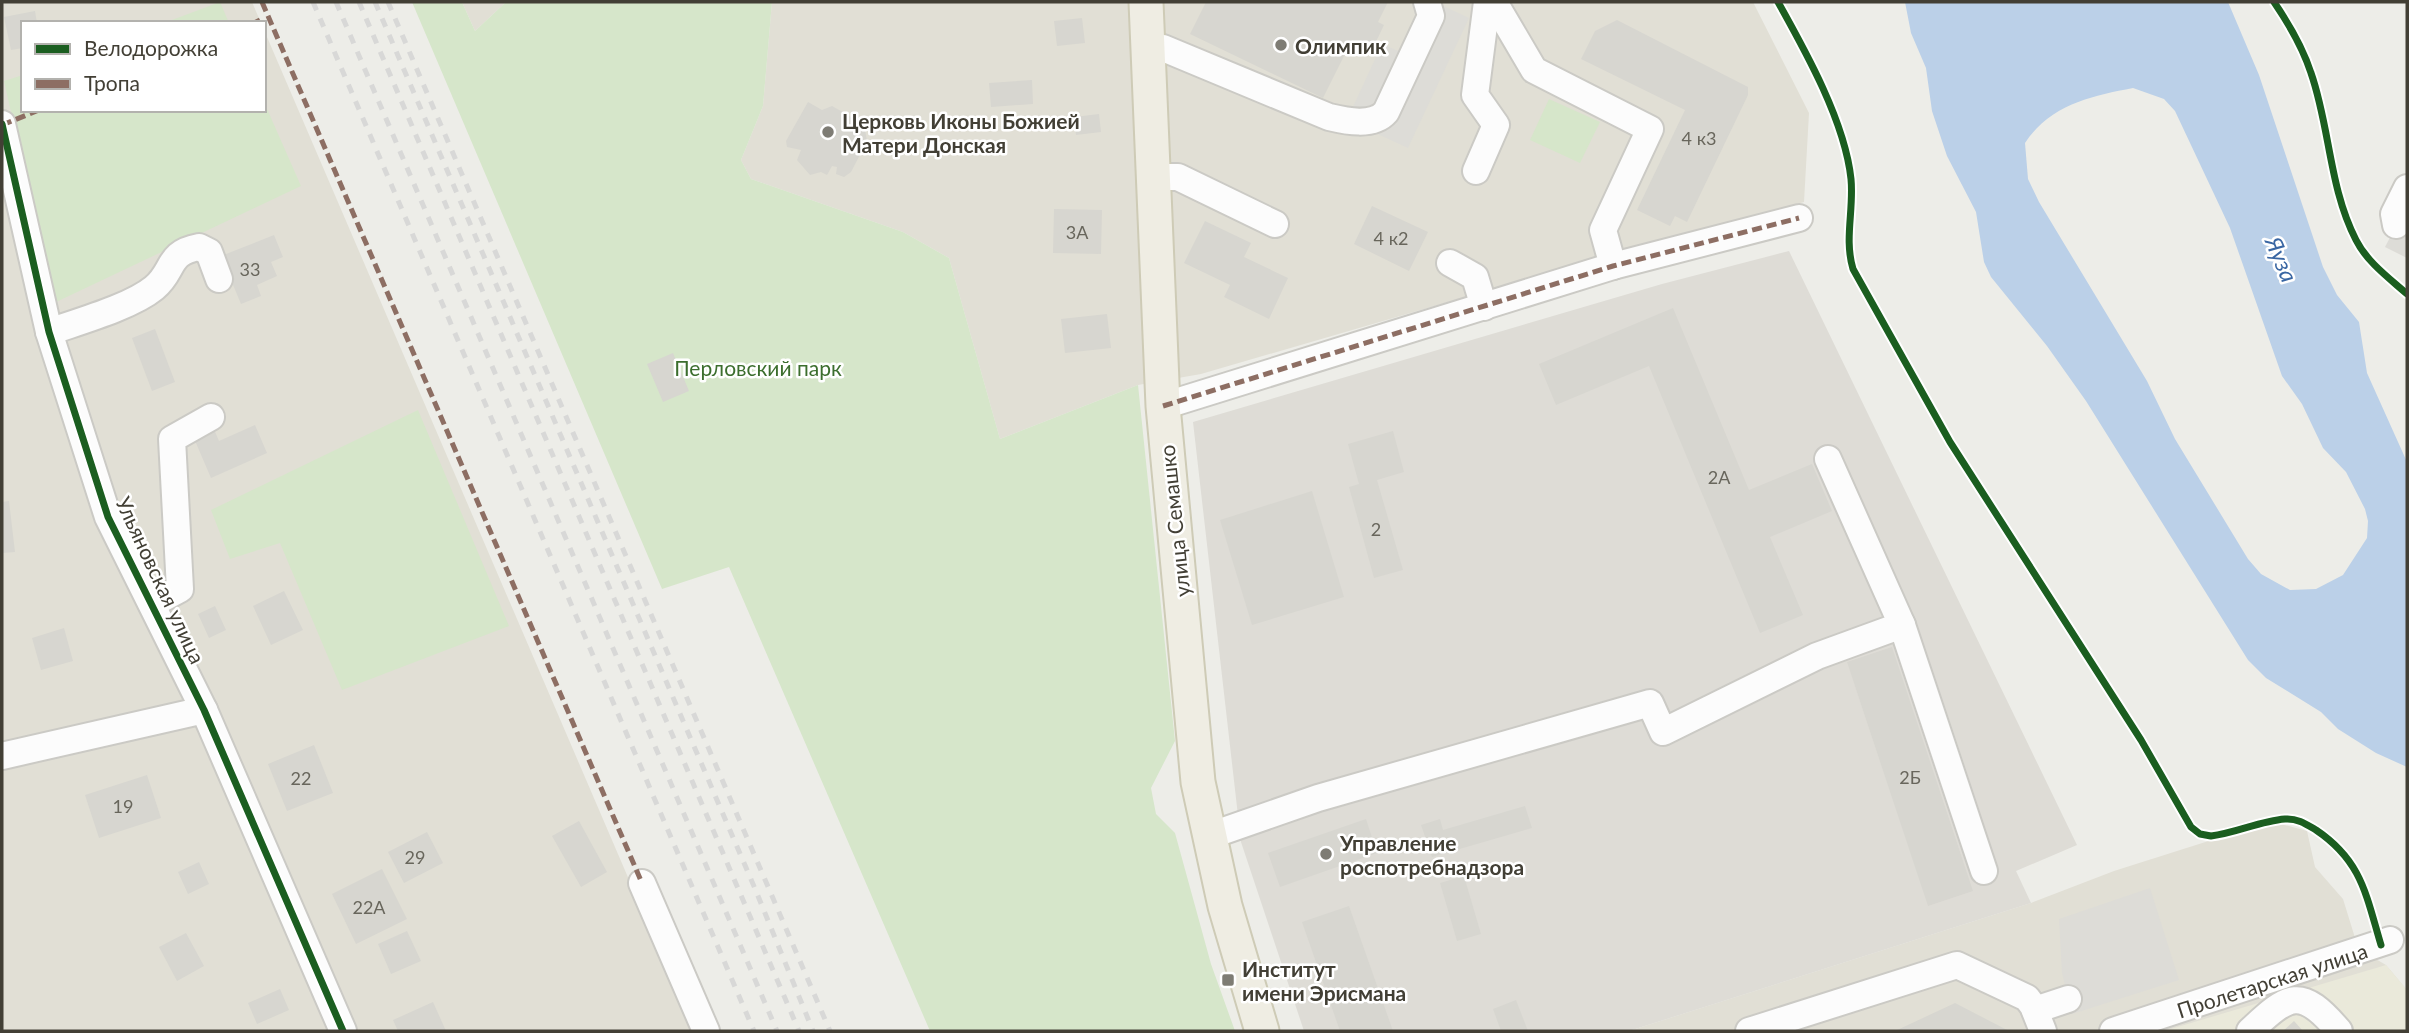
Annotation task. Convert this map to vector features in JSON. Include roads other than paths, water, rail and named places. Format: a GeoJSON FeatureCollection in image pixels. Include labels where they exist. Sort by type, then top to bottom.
{"type":"FeatureCollection","features":[{"type":"Feature","properties":{"kind":"main road","name":"улица Семашко"},"geometry":{"type":"LineString","coordinates":[[1146,2],[1163,406],[1198,782],[1239,962],[1262,1031]]}},
{"type":"Feature","properties":{"kind":"street"},"geometry":{"type":"LineString","coordinates":[[1148,48],[1163,48],[1329,117],[1356,122],[1378,118],[1386,112],[1431,16],[1427,2]]}},
{"type":"Feature","properties":{"kind":"street"},"geometry":{"type":"LineString","coordinates":[[1476,172],[1496,125],[1475,95],[1487,2]]}},
{"type":"Feature","properties":{"kind":"street"},"geometry":{"type":"LineString","coordinates":[[1494,2],[1534,70],[1650,129],[1603,230],[1613,266]]}},
{"type":"Feature","properties":{"kind":"street","name":"Ульяновская улица"},"geometry":{"type":"LineString","coordinates":[[2,124],[49,332],[108,517],[204,710],[343,1031]]}},
{"type":"Feature","properties":{"kind":"street"},"geometry":{"type":"LineString","coordinates":[[1153,177],[1178,177],[1275,224]]}},
{"type":"Feature","properties":{"kind":"street"},"geometry":{"type":"LineString","coordinates":[[2396,225],[2393,214],[2407,188]]}},
{"type":"Feature","properties":{"kind":"street"},"geometry":{"type":"LineString","coordinates":[[1163,406],[1613,266],[1799,218]]}},
{"type":"Feature","properties":{"kind":"street"},"geometry":{"type":"LineString","coordinates":[[49,332],[153,290],[174,257],[185,250],[199,247],[209,252],[219,279]]}},
{"type":"Feature","properties":{"kind":"street"},"geometry":{"type":"LineString","coordinates":[[1450,263],[1475,277],[1484,307]]}},
{"type":"Feature","properties":{"kind":"street"},"geometry":{"type":"LineString","coordinates":[[152,604],[180,589],[172,439],[211,417]]}},
{"type":"Feature","properties":{"kind":"street"},"geometry":{"type":"LineString","coordinates":[[1828,459],[1902,625],[1984,872]]}},
{"type":"Feature","properties":{"kind":"street"},"geometry":{"type":"LineString","coordinates":[[1209,836],[1318,798],[1650,703],[1663,732],[1817,656],[1902,625]]}},
{"type":"Feature","properties":{"kind":"street"},"geometry":{"type":"LineString","coordinates":[[2,755],[204,710]]}},
{"type":"Feature","properties":{"kind":"street"},"geometry":{"type":"LineString","coordinates":[[642,883],[706,1031]]}},
{"type":"Feature","properties":{"kind":"street","name":"Пролетарская улица"},"geometry":{"type":"LineString","coordinates":[[2113,1031],[2150,1026],[2390,940]]}},
{"type":"Feature","properties":{"kind":"street"},"geometry":{"type":"LineString","coordinates":[[1749,1031],[1952,965],[1964,966],[2026,998],[2039,1021],[2068,999]]}},
{"type":"Feature","properties":{"kind":"street"},"geometry":{"type":"LineString","coordinates":[[2250,1031],[2280,1004],[2299,1000],[2316,1006],[2339,1031]]}},
{"type":"Feature","properties":{"kind":"water","name":"Яуза"},"geometry":{"type":"Polygon","coordinates":[[[1905,2],[2228,2],[2259,75],[2323,267],[2337,295],[2359,322],[2367,373],[2407,462],[2407,767],[2376,753],[2338,729],[2321,712],[2266,678],[2248,660],[2086,401],[2047,346],[1991,277],[1984,262],[1976,212],[1947,156],[1932,111],[1926,68],[1911,33],[1905,2]],[[2133,88],[2087,99],[2059,111],[2035,130],[2025,143],[2028,179],[2039,202],[2147,381],[2175,439],[2248,559],[2261,574],[2290,590],[2316,589],[2343,575],[2367,538],[2368,521],[2365,509],[2346,472],[2323,448],[2302,404],[2282,376],[2230,228],[2175,111],[2164,99],[2133,88]]]}},
{"type":"Feature","properties":{"kind":"railway"},"geometry":{"type":"LineString","coordinates":[[313,2],[754,1031]]}},
{"type":"Feature","properties":{"kind":"railway"},"geometry":{"type":"LineString","coordinates":[[336,2],[777,1031]]}},
{"type":"Feature","properties":{"kind":"railway"},"geometry":{"type":"LineString","coordinates":[[359,2],[799,1031]]}},
{"type":"Feature","properties":{"kind":"railway"},"geometry":{"type":"LineString","coordinates":[[375,2],[756,891],[813,1031]]}},
{"type":"Feature","properties":{"kind":"railway"},"geometry":{"type":"LineString","coordinates":[[388,2],[830,1031]]}},
{"type":"Feature","properties":{"kind":"place","name":"Олимпик"},"geometry":{"type":"Point","coordinates":[1281,45]}},
{"type":"Feature","properties":{"kind":"place","name":"Церковь Иконы Божией Матери Донская"},"geometry":{"type":"Point","coordinates":[828,132]}},
{"type":"Feature","properties":{"kind":"place","name":"Управление роспотребнадзора"},"geometry":{"type":"Point","coordinates":[1326,854]}},
{"type":"Feature","properties":{"kind":"place","name":"Институт имени Эрисмана"},"geometry":{"type":"Point","coordinates":[1228,980]}},
{"type":"Feature","properties":{"kind":"park label","name":"Перловский парк"},"geometry":{"type":"Point","coordinates":[758,367]}}]}
